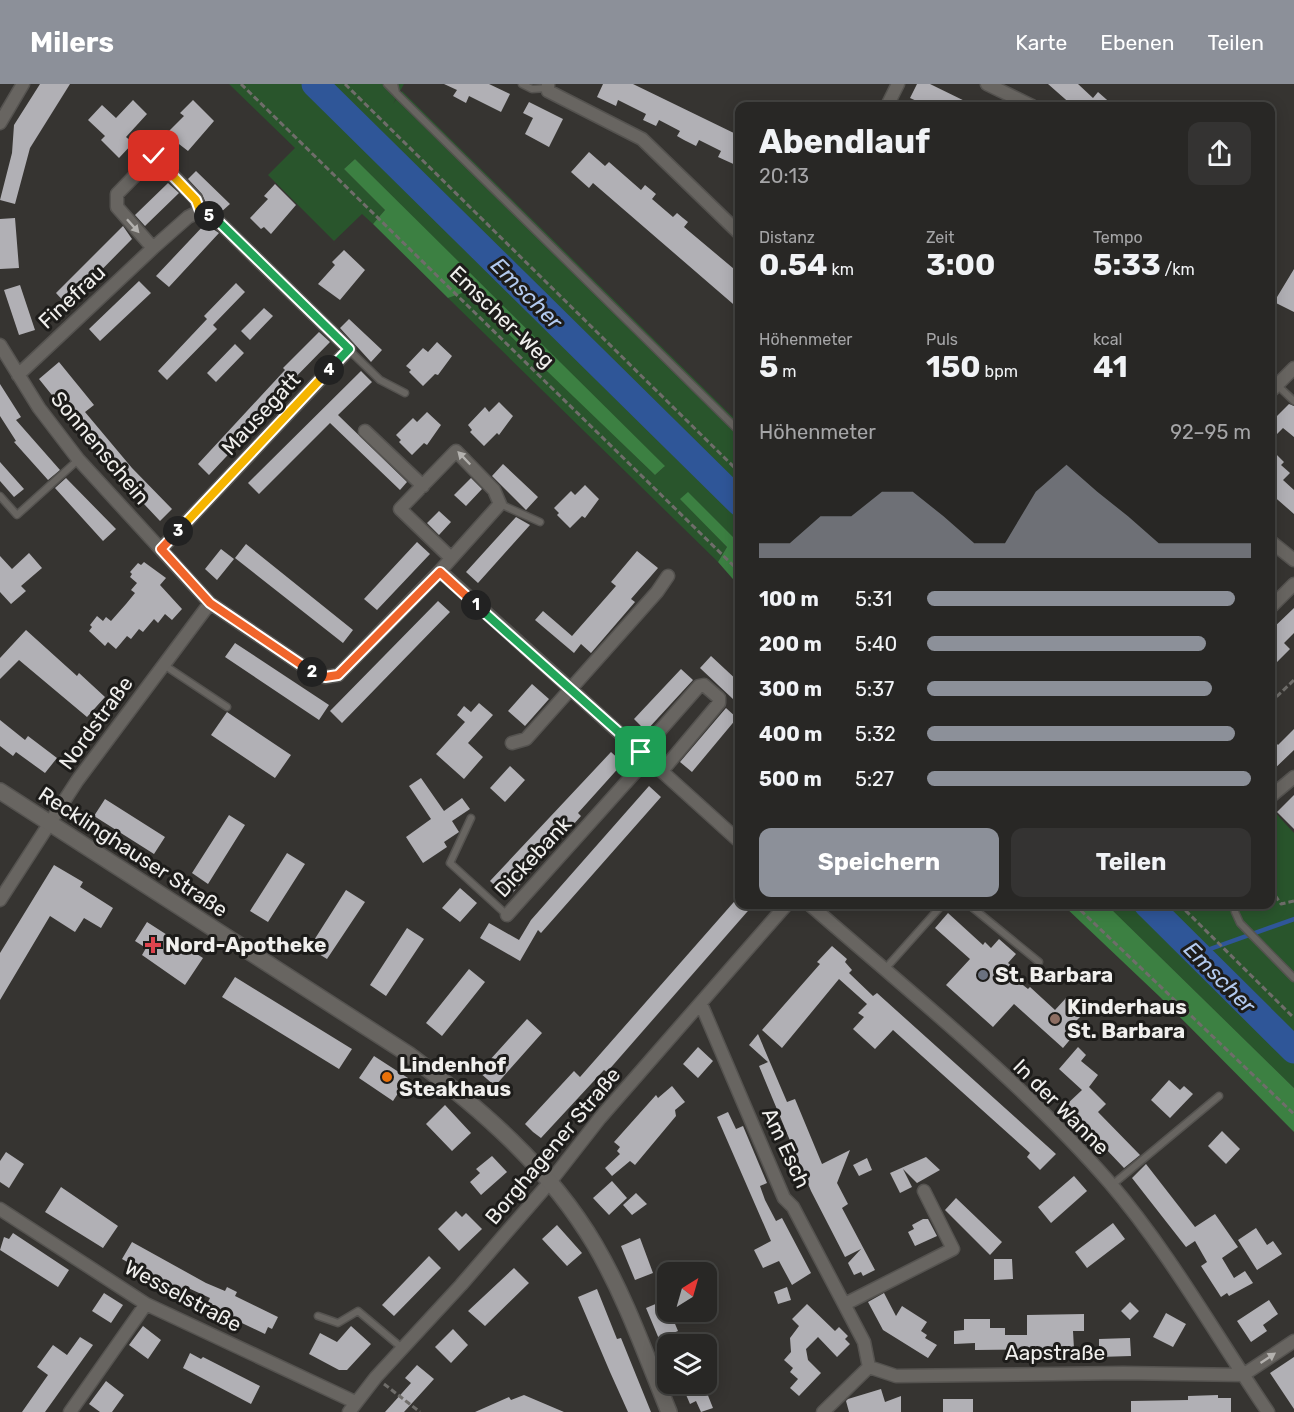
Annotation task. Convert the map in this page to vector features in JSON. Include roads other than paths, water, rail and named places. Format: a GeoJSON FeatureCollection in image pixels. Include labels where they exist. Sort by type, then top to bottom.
{"type":"FeatureCollection","features":[{"type":"Feature","properties":{"kind":"street"},"geometry":{"type":"LineString","coordinates":[[0,122],[23,84]]}},
{"type":"Feature","properties":{"kind":"street"},"geometry":{"type":"LineString","coordinates":[[889,102],[898,84]]}},
{"type":"Feature","properties":{"kind":"street"},"geometry":{"type":"LineString","coordinates":[[987,84],[1024,102]]}},
{"type":"Feature","properties":{"kind":"street"},"geometry":{"type":"LineString","coordinates":[[548,86],[548,91],[642,139],[735,229]]}},
{"type":"Feature","properties":{"kind":"street"},"geometry":{"type":"LineString","coordinates":[[153,248],[117,207],[117,194],[154,156],[196,200],[200,211],[219,222],[349,349]]}},
{"type":"Feature","properties":{"kind":"street","name":"Finefrau"},"geometry":{"type":"LineString","coordinates":[[18,375],[153,248],[188,217],[200,211]]}},
{"type":"Feature","properties":{"kind":"street","name":"Sonnenschein"},"geometry":{"type":"LineString","coordinates":[[0,345],[18,375],[78,459],[210,603],[315,674],[325,677],[338,675],[440,572],[500,504]]}},
{"type":"Feature","properties":{"kind":"street","name":"Mausegatt"},"geometry":{"type":"LineString","coordinates":[[161,549],[349,349]]}},
{"type":"Feature","properties":{"kind":"street"},"geometry":{"type":"LineString","coordinates":[[1275,388],[1294,368]]}},
{"type":"Feature","properties":{"kind":"street"},"geometry":{"type":"LineString","coordinates":[[365,431],[423,486]]}},
{"type":"Feature","properties":{"kind":"street"},"geometry":{"type":"LineString","coordinates":[[452,558],[400,509],[456,450],[494,490],[500,504]]}},
{"type":"Feature","properties":{"kind":"street"},"geometry":{"type":"LineString","coordinates":[[1275,545],[1294,560]]}},
{"type":"Feature","properties":{"kind":"street"},"geometry":{"type":"LineString","coordinates":[[440,572],[735,837]]}},
{"type":"Feature","properties":{"kind":"street"},"geometry":{"type":"LineString","coordinates":[[512,744],[526,739],[657,592],[668,576]]}},
{"type":"Feature","properties":{"kind":"street"},"geometry":{"type":"LineString","coordinates":[[1275,603],[1294,584]]}},
{"type":"Feature","properties":{"kind":"street","name":"Nordstraße"},"geometry":{"type":"LineString","coordinates":[[0,900],[48,824],[210,603]]}},
{"type":"Feature","properties":{"kind":"street","name":"Dickebank"},"geometry":{"type":"LineString","coordinates":[[507,915],[644,755],[699,686],[704,685],[719,698],[719,703],[662,771]]}},
{"type":"Feature","properties":{"kind":"street"},"geometry":{"type":"LineString","coordinates":[[1275,793],[1294,777]]}},
{"type":"Feature","properties":{"kind":"street","name":"Recklinghauser Straße"},"geometry":{"type":"LineString","coordinates":[[0,791],[408,1054],[467,1100],[525,1152],[550,1182],[596,1246],[629,1314],[669,1412]]}},
{"type":"Feature","properties":{"kind":"street","name":"Borghagener Straße"},"geometry":{"type":"LineString","coordinates":[[352,1407],[376,1377],[550,1182],[600,1118],[783,909]]}},
{"type":"Feature","properties":{"kind":"street","name":"In der Wanne"},"geometry":{"type":"LineString","coordinates":[[815,909],[1067,1136],[1111,1185],[1180,1278],[1268,1412]]}},
{"type":"Feature","properties":{"kind":"street","name":"Am Esch"},"geometry":{"type":"LineString","coordinates":[[700,1004],[784,1198],[793,1207],[864,1342],[869,1367]]}},
{"type":"Feature","properties":{"kind":"street"},"geometry":{"type":"LineString","coordinates":[[845,1304],[953,1249],[924,1191]]}},
{"type":"Feature","properties":{"kind":"street","name":"Wesselstraße"},"geometry":{"type":"LineString","coordinates":[[0,1209],[146,1304],[352,1407]]}},
{"type":"Feature","properties":{"kind":"street"},"geometry":{"type":"LineString","coordinates":[[70,1412],[146,1304]]}},
{"type":"Feature","properties":{"kind":"street"},"geometry":{"type":"LineString","coordinates":[[1243,1375],[1294,1341]]}},
{"type":"Feature","properties":{"kind":"street"},"geometry":{"type":"LineString","coordinates":[[823,1412],[869,1367]]}},
{"type":"Feature","properties":{"kind":"street","name":"Aapstraße"},"geometry":{"type":"LineString","coordinates":[[869,1367],[896,1376],[1123,1372],[1243,1375]]}},
{"type":"Feature","properties":{"kind":"lane"},"geometry":{"type":"LineString","coordinates":[[387,84],[735,427]]}},
{"type":"Feature","properties":{"kind":"lane"},"geometry":{"type":"LineString","coordinates":[[394,84],[396,93]]}},
{"type":"Feature","properties":{"kind":"lane"},"geometry":{"type":"LineString","coordinates":[[522,84],[532,89],[548,86]]}},
{"type":"Feature","properties":{"kind":"lane"},"geometry":{"type":"LineString","coordinates":[[349,349],[380,380],[405,393]]}},
{"type":"Feature","properties":{"kind":"lane"},"geometry":{"type":"LineString","coordinates":[[1275,390],[1294,400]]}},
{"type":"Feature","properties":{"kind":"lane"},"geometry":{"type":"LineString","coordinates":[[0,496],[16,515],[78,459]]}},
{"type":"Feature","properties":{"kind":"lane"},"geometry":{"type":"LineString","coordinates":[[500,504],[540,522]]}},
{"type":"Feature","properties":{"kind":"lane"},"geometry":{"type":"LineString","coordinates":[[164,664],[226,706]]}},
{"type":"Feature","properties":{"kind":"lane","name":"Dickebank"},"geometry":{"type":"LineString","coordinates":[[471,818],[450,863],[507,915]]}},
{"type":"Feature","properties":{"kind":"lane"},"geometry":{"type":"LineString","coordinates":[[885,970],[939,909]]}},
{"type":"Feature","properties":{"kind":"lane"},"geometry":{"type":"LineString","coordinates":[[974,909],[1039,962]]}},
{"type":"Feature","properties":{"kind":"lane"},"geometry":{"type":"LineString","coordinates":[[1235,909],[1240,923],[1294,978]]}},
{"type":"Feature","properties":{"kind":"lane"},"geometry":{"type":"LineString","coordinates":[[1111,1185],[1219,1096]]}},
{"type":"Feature","properties":{"kind":"lane"},"geometry":{"type":"LineString","coordinates":[[318,1316],[338,1323],[358,1311],[402,1348]]}},
{"type":"Feature","properties":{"kind":"waterway","name":"Emscher"},"geometry":{"type":"LineString","coordinates":[[315,84],[735,498]]}},
{"type":"Feature","properties":{"kind":"waterway","name":"Emscher"},"geometry":{"type":"LineString","coordinates":[[1152,909],[1294,1050]]}},
{"type":"Feature","properties":{"kind":"waterway"},"geometry":{"type":"LineString","coordinates":[[1196,954],[1294,919]]}},
{"type":"Feature","properties":{"kind":"place","name":"Nord-Apotheke"},"geometry":{"type":"Point","coordinates":[153,945]}},
{"type":"Feature","properties":{"kind":"place","name":"St. Barbara"},"geometry":{"type":"Point","coordinates":[983,975]}},
{"type":"Feature","properties":{"kind":"place","name":"Kinderhaus St. Barbara"},"geometry":{"type":"Point","coordinates":[1055,1019]}},
{"type":"Feature","properties":{"kind":"place","name":"Lindenhof Steakhaus"},"geometry":{"type":"Point","coordinates":[387,1077]}}]}
